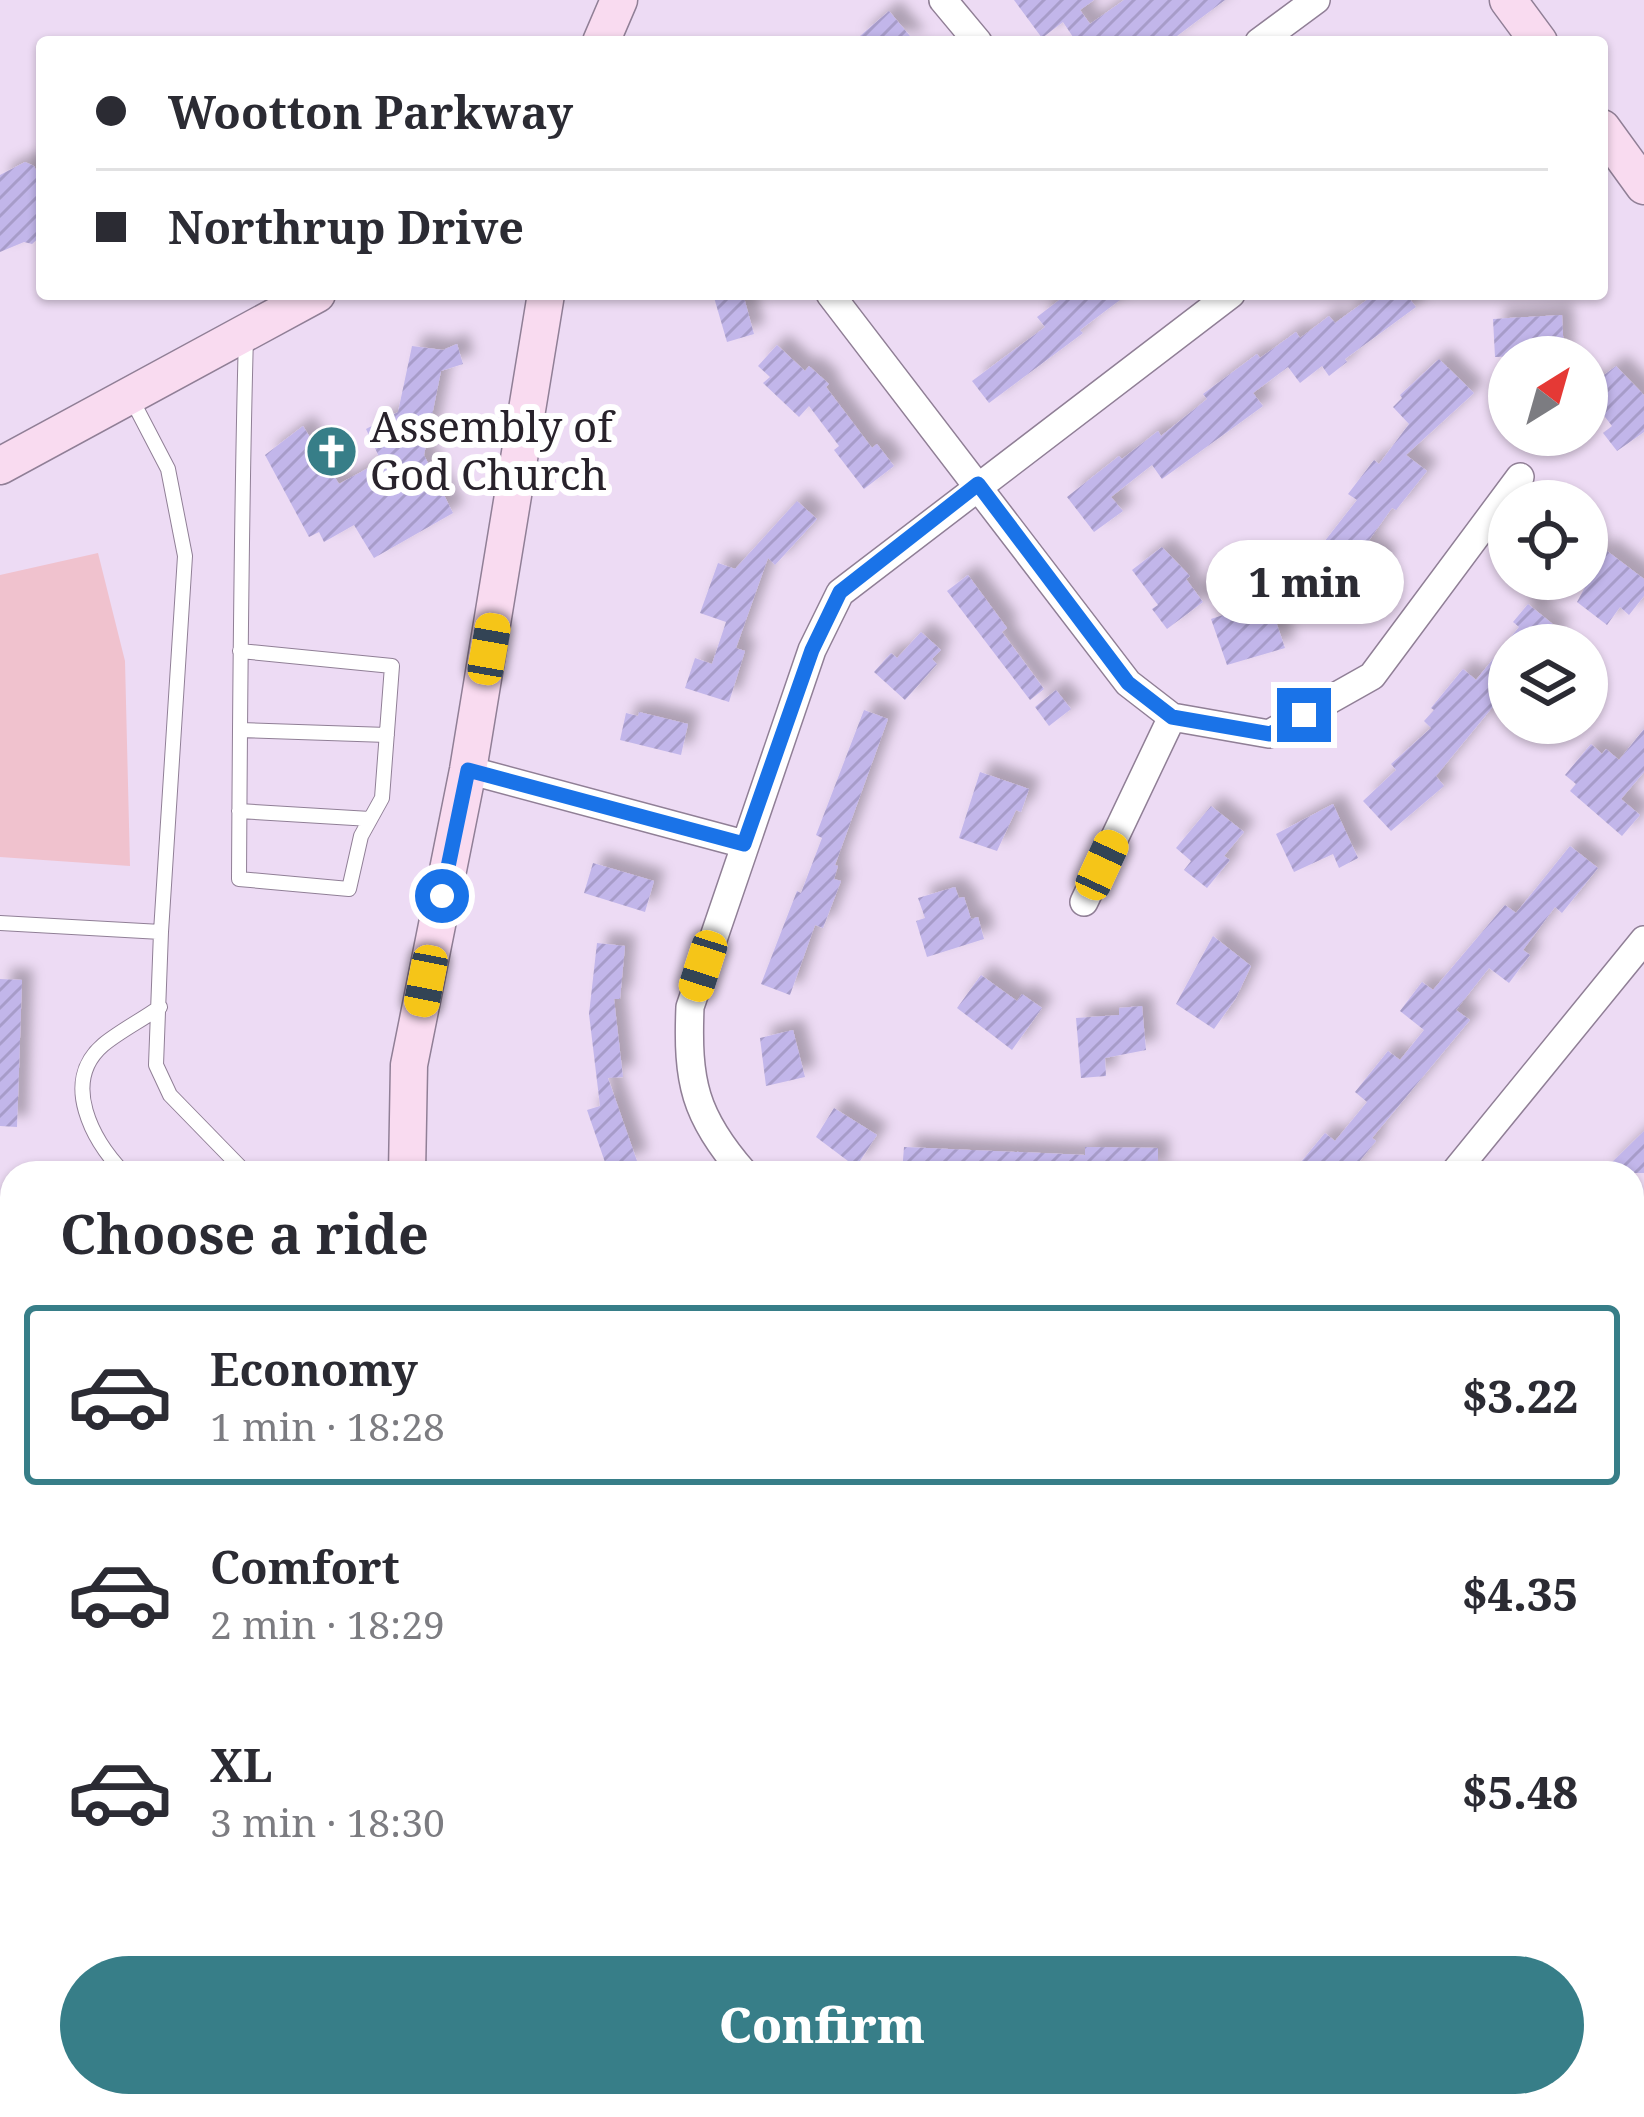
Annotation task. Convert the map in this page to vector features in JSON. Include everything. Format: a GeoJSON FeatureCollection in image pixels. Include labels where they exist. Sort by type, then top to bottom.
{"type":"FeatureCollection","features":[{"type":"Feature","properties":{"kind":"main road"},"geometry":{"type":"LineString","coordinates":[[604,36],[619,0]]}},
{"type":"Feature","properties":{"kind":"main road"},"geometry":{"type":"LineString","coordinates":[[1508,0],[1535,36]]}},
{"type":"Feature","properties":{"kind":"main road"},"geometry":{"type":"LineString","coordinates":[[1608,136],[1644,186]]}},
{"type":"Feature","properties":{"kind":"main road"},"geometry":{"type":"LineString","coordinates":[[0,466],[308,300]]}},
{"type":"Feature","properties":{"kind":"main road"},"geometry":{"type":"LineString","coordinates":[[407,1161],[409,1066],[468,770],[545,300]]}},
{"type":"Feature","properties":{"kind":"street"},"geometry":{"type":"LineString","coordinates":[[943,0],[973,36]]}},
{"type":"Feature","properties":{"kind":"street"},"geometry":{"type":"LineString","coordinates":[[1267,36],[1316,0]]}},
{"type":"Feature","properties":{"kind":"street"},"geometry":{"type":"LineString","coordinates":[[835,300],[1128,683],[1172,717],[1270,734],[1372,676],[1520,477]]}},
{"type":"Feature","properties":{"kind":"street"},"geometry":{"type":"LineString","coordinates":[[733,1161],[702,1114],[688,1064],[690,1007],[812,650],[840,592],[1224,300]]}},
{"type":"Feature","properties":{"kind":"street"},"geometry":{"type":"LineString","coordinates":[[1084,902],[1172,717]]}},
{"type":"Feature","properties":{"kind":"street"},"geometry":{"type":"LineString","coordinates":[[468,770],[744,844]]}},
{"type":"Feature","properties":{"kind":"street"},"geometry":{"type":"LineString","coordinates":[[1464,1161],[1644,940]]}},
{"type":"Feature","properties":{"kind":"lane"},"geometry":{"type":"LineString","coordinates":[[240,651],[392,666],[382,798],[362,836],[349,889],[238,879],[240,651],[246,331]]}},
{"type":"Feature","properties":{"kind":"lane"},"geometry":{"type":"LineString","coordinates":[[130,396],[168,469],[185,556],[156,1065],[170,1095],[234,1161]]}},
{"type":"Feature","properties":{"kind":"lane"},"geometry":{"type":"LineString","coordinates":[[239,730],[386,735]]}},
{"type":"Feature","properties":{"kind":"lane"},"geometry":{"type":"LineString","coordinates":[[239,811],[370,820]]}},
{"type":"Feature","properties":{"kind":"lane"},"geometry":{"type":"LineString","coordinates":[[0,923],[161,932]]}},
{"type":"Feature","properties":{"kind":"lane"},"geometry":{"type":"LineString","coordinates":[[113,1161],[85,1115],[85,1070],[102,1046],[160,1007]]}},
{"type":"Feature","properties":{"kind":"shaded area"},"geometry":{"type":"Polygon","coordinates":[[[98,553],[125,661],[130,866],[0,857],[0,575],[98,553]]]}},
{"type":"Feature","properties":{"kind":"building"},"geometry":{"type":"Polygon","coordinates":[[[1014,0],[1094,0],[1080,10],[1090,24],[1124,0],[1225,0],[1177,36],[1072,36],[1063,22],[1041,36],[1014,0]]]}},
{"type":"Feature","properties":{"kind":"building"},"geometry":{"type":"Polygon","coordinates":[[[889,11],[910,36],[860,36],[889,11]]]}},
{"type":"Feature","properties":{"kind":"building"},"geometry":{"type":"Polygon","coordinates":[[[25,162],[36,170],[36,240],[0,252],[0,175],[25,162]]]}},
{"type":"Feature","properties":{"kind":"building"},"geometry":{"type":"Polygon","coordinates":[[[715,300],[745,300],[754,334],[727,342],[715,300]]]}},
{"type":"Feature","properties":{"kind":"building"},"geometry":{"type":"Polygon","coordinates":[[[1059,300],[1120,300],[989,403],[972,381],[1045,327],[1037,317],[1059,300]]]}},
{"type":"Feature","properties":{"kind":"building"},"geometry":{"type":"Polygon","coordinates":[[[1367,300],[1411,300],[1416,307],[1329,376],[1322,366],[1300,383],[1288,367],[1253,393],[1263,406],[1162,479],[1152,465],[1111,497],[1123,511],[1094,532],[1067,497],[1119,456],[1122,459],[1158,431],[1161,436],[1207,399],[1203,394],[1257,354],[1260,358],[1296,332],[1300,338],[1329,316],[1335,323],[1367,300]]]}},
{"type":"Feature","properties":{"kind":"building"},"geometry":{"type":"Polygon","coordinates":[[[1562,315],[1563,336],[1494,336],[1493,319],[1562,315]]]}},
{"type":"Feature","properties":{"kind":"building"},"geometry":{"type":"Polygon","coordinates":[[[457,344],[463,364],[441,371],[424,455],[453,513],[374,558],[354,525],[324,542],[319,532],[309,537],[265,455],[303,426],[339,484],[381,461],[366,429],[398,412],[412,346],[443,350],[457,344]]]}},
{"type":"Feature","properties":{"kind":"building"},"geometry":{"type":"Polygon","coordinates":[[[777,345],[805,371],[809,366],[829,384],[826,387],[872,448],[877,444],[894,466],[864,489],[809,406],[799,417],[763,383],[770,377],[758,366],[777,345]]]}},
{"type":"Feature","properties":{"kind":"building"},"geometry":{"type":"Polygon","coordinates":[[[1439,359],[1474,393],[1406,455],[1427,471],[1367,543],[1387,559],[1373,578],[1368,573],[1346,601],[1311,573],[1324,557],[1317,551],[1357,500],[1348,494],[1374,460],[1379,464],[1409,424],[1393,407],[1400,395],[1439,359]]]}},
{"type":"Feature","properties":{"kind":"building"},"geometry":{"type":"Polygon","coordinates":[[[1616,366],[1644,395],[1644,432],[1617,451],[1608,439],[1612,426],[1608,421],[1608,372],[1616,366]]]}},
{"type":"Feature","properties":{"kind":"building"},"geometry":{"type":"Polygon","coordinates":[[[797,501],[817,519],[775,565],[768,558],[736,648],[745,651],[729,702],[685,688],[695,658],[712,664],[726,622],[700,613],[718,563],[735,569],[797,501]]]}},
{"type":"Feature","properties":{"kind":"building"},"geometry":{"type":"Polygon","coordinates":[[[1162,547],[1190,576],[1186,579],[1203,602],[1167,629],[1152,609],[1158,605],[1132,570],[1162,547]]]}},
{"type":"Feature","properties":{"kind":"building"},"geometry":{"type":"Polygon","coordinates":[[[1608,552],[1644,579],[1644,596],[1629,615],[1620,607],[1608,624],[1577,602],[1608,600],[1608,552]]]}},
{"type":"Feature","properties":{"kind":"building"},"geometry":{"type":"Polygon","coordinates":[[[968,575],[1044,689],[1030,700],[947,591],[968,575]]]}},
{"type":"Feature","properties":{"kind":"building"},"geometry":{"type":"Polygon","coordinates":[[[1528,604],[1553,624],[1515,624],[1528,604]]]}},
{"type":"Feature","properties":{"kind":"building"},"geometry":{"type":"Polygon","coordinates":[[[1250,606],[1253,616],[1272,610],[1285,648],[1227,665],[1211,619],[1250,606]]]}},
{"type":"Feature","properties":{"kind":"building"},"geometry":{"type":"Polygon","coordinates":[[[921,632],[941,650],[932,659],[937,664],[905,700],[874,672],[891,653],[897,658],[921,632]]]}},
{"type":"Feature","properties":{"kind":"building"},"geometry":{"type":"Polygon","coordinates":[[[1488,665],[1488,713],[1436,776],[1444,786],[1391,831],[1363,801],[1396,770],[1391,764],[1431,728],[1424,721],[1431,708],[1463,669],[1476,680],[1488,665]]]}},
{"type":"Feature","properties":{"kind":"building"},"geometry":{"type":"Polygon","coordinates":[[[1056,690],[1071,709],[1049,726],[1035,707],[1056,690]]]}},
{"type":"Feature","properties":{"kind":"building"},"geometry":{"type":"Polygon","coordinates":[[[864,710],[888,719],[835,865],[834,879],[841,881],[823,928],[815,925],[790,995],[761,984],[822,838],[816,835],[864,710]]]}},
{"type":"Feature","properties":{"kind":"building"},"geometry":{"type":"Polygon","coordinates":[[[639,712],[688,724],[681,755],[620,740],[626,713],[638,716],[639,712]]]}},
{"type":"Feature","properties":{"kind":"building"},"geometry":{"type":"Polygon","coordinates":[[[1644,729],[1644,772],[1621,799],[1640,815],[1622,836],[1570,791],[1576,784],[1565,775],[1591,744],[1619,760],[1644,729]]]}},
{"type":"Feature","properties":{"kind":"building"},"geometry":{"type":"Polygon","coordinates":[[[980,772],[1029,789],[997,851],[959,838],[980,772]]]}},
{"type":"Feature","properties":{"kind":"building"},"geometry":{"type":"Polygon","coordinates":[[[1333,804],[1358,858],[1339,868],[1333,854],[1294,872],[1276,834],[1333,804]]]}},
{"type":"Feature","properties":{"kind":"building"},"geometry":{"type":"Polygon","coordinates":[[[1211,806],[1244,832],[1224,856],[1230,860],[1207,888],[1184,870],[1191,861],[1176,848],[1211,806]]]}},
{"type":"Feature","properties":{"kind":"building"},"geometry":{"type":"Polygon","coordinates":[[[1570,846],[1598,868],[1562,913],[1555,907],[1523,950],[1530,955],[1509,983],[1489,968],[1456,1010],[1470,1020],[1372,1138],[1376,1141],[1360,1161],[1302,1161],[1325,1133],[1335,1141],[1367,1102],[1355,1092],[1388,1051],[1400,1060],[1424,1030],[1400,1011],[1422,982],[1433,990],[1505,905],[1516,913],[1570,846]]]}},
{"type":"Feature","properties":{"kind":"building"},"geometry":{"type":"Polygon","coordinates":[[[593,863],[654,881],[645,912],[584,893],[593,863]]]}},
{"type":"Feature","properties":{"kind":"building"},"geometry":{"type":"Polygon","coordinates":[[[955,887],[971,919],[978,917],[984,939],[927,957],[916,921],[925,918],[918,898],[955,887]]]}},
{"type":"Feature","properties":{"kind":"building"},"geometry":{"type":"Polygon","coordinates":[[[1213,936],[1251,966],[1214,1029],[1176,1004],[1213,936]]]}},
{"type":"Feature","properties":{"kind":"building"},"geometry":{"type":"Polygon","coordinates":[[[597,943],[625,946],[620,999],[614,999],[623,1077],[608,1078],[637,1161],[605,1161],[587,1110],[600,1106],[589,1014],[597,943]]]}},
{"type":"Feature","properties":{"kind":"building"},"geometry":{"type":"Polygon","coordinates":[[[981,975],[1017,1001],[1022,994],[1042,1008],[1012,1050],[957,1008],[981,975]]]}},
{"type":"Feature","properties":{"kind":"building"},"geometry":{"type":"Polygon","coordinates":[[[0,979],[22,980],[17,1127],[0,1126],[0,979]]]}},
{"type":"Feature","properties":{"kind":"building"},"geometry":{"type":"Polygon","coordinates":[[[1142,1006],[1146,1050],[1105,1058],[1106,1076],[1081,1078],[1076,1018],[1119,1015],[1119,1008],[1142,1006]]]}},
{"type":"Feature","properties":{"kind":"building"},"geometry":{"type":"Polygon","coordinates":[[[793,1030],[805,1077],[766,1086],[760,1038],[793,1030]]]}},
{"type":"Feature","properties":{"kind":"building"},"geometry":{"type":"Polygon","coordinates":[[[834,1108],[877,1135],[860,1161],[848,1161],[816,1137],[834,1108]]]}},
{"type":"Feature","properties":{"kind":"building"},"geometry":{"type":"Polygon","coordinates":[[[1644,1131],[1644,1161],[1613,1161],[1644,1131]]]}},
{"type":"Feature","properties":{"kind":"building"},"geometry":{"type":"Polygon","coordinates":[[[904,1147],[1085,1155],[1085,1147],[1158,1148],[1158,1161],[903,1161],[904,1147]]]}},
{"type":"Feature","properties":{"kind":"place","name":"Assembly of God Church"},"geometry":{"type":"Point","coordinates":[331,451]}},
{"type":"Feature","properties":{"kind":"route"},"geometry":{"type":"LineString","coordinates":[[442,896],[468,770],[744,844],[812,650],[840,592],[978,484],[1128,683],[1172,717],[1270,734],[1304,715]]}}]}
